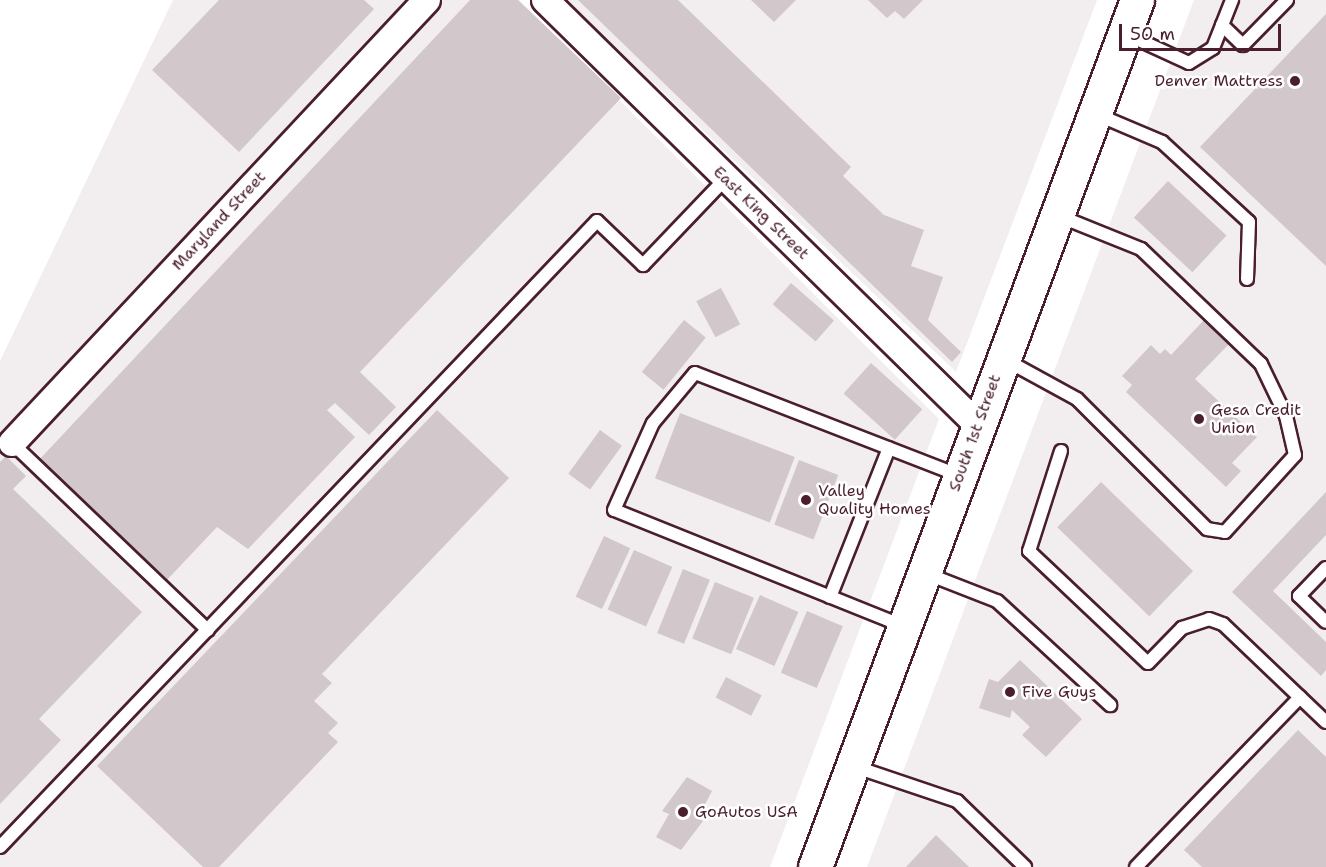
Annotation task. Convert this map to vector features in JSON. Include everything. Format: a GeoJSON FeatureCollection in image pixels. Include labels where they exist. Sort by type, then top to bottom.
{"type":"FeatureCollection","features":[{"type":"Feature","properties":{"kind":"main road","name":"South 1st Street"},"geometry":{"type":"LineString","coordinates":[[815,867],[1137,0]]}},
{"type":"Feature","properties":{"kind":"street","name":"Maryland Street"},"geometry":{"type":"LineString","coordinates":[[12,443],[427,0]]}},
{"type":"Feature","properties":{"kind":"street","name":"East King Street"},"geometry":{"type":"LineString","coordinates":[[544,0],[978,425]]}},
{"type":"Feature","properties":{"kind":"lane"},"geometry":{"type":"LineString","coordinates":[[1125,33],[1189,63],[1213,48],[1232,0]]}},
{"type":"Feature","properties":{"kind":"lane"},"geometry":{"type":"LineString","coordinates":[[1222,26],[1243,45],[1287,0]]}},
{"type":"Feature","properties":{"kind":"lane"},"geometry":{"type":"LineString","coordinates":[[1095,113],[1162,142],[1250,222],[1247,279]]}},
{"type":"Feature","properties":{"kind":"lane"},"geometry":{"type":"LineString","coordinates":[[0,848],[597,221],[644,265],[726,178]]}},
{"type":"Feature","properties":{"kind":"lane"},"geometry":{"type":"LineString","coordinates":[[1003,358],[1077,399],[1207,530],[1225,532],[1295,455],[1286,416],[1261,364],[1142,249],[1057,215]]}},
{"type":"Feature","properties":{"kind":"lane"},"geometry":{"type":"LineString","coordinates":[[904,627],[614,510],[653,423],[695,373],[960,475]]}},
{"type":"Feature","properties":{"kind":"lane"},"geometry":{"type":"LineString","coordinates":[[12,443],[208,630]]}},
{"type":"Feature","properties":{"kind":"lane"},"geometry":{"type":"LineString","coordinates":[[830,597],[889,448]]}},
{"type":"Feature","properties":{"kind":"lane"},"geometry":{"type":"LineString","coordinates":[[1061,451],[1029,551],[1149,663],[1182,628],[1209,619],[1223,624],[1326,722]]}},
{"type":"Feature","properties":{"kind":"lane"},"geometry":{"type":"LineString","coordinates":[[1326,568],[1299,596],[1326,622]]}},
{"type":"Feature","properties":{"kind":"lane"},"geometry":{"type":"LineString","coordinates":[[924,572],[997,601],[1110,705]]}},
{"type":"Feature","properties":{"kind":"lane"},"geometry":{"type":"LineString","coordinates":[[1136,867],[1300,697]]}},
{"type":"Feature","properties":{"kind":"lane"},"geometry":{"type":"LineString","coordinates":[[852,766],[957,801],[1025,867]]}},
{"type":"Feature","properties":{"kind":"shaded area"},"geometry":{"type":"Polygon","coordinates":[[[173,0],[519,0],[939,419],[770,867],[0,867],[0,361],[173,0]]]}},
{"type":"Feature","properties":{"kind":"shaded area"},"geometry":{"type":"Polygon","coordinates":[[[566,0],[1097,0],[956,372],[566,0]]]}},
{"type":"Feature","properties":{"kind":"shaded area"},"geometry":{"type":"Polygon","coordinates":[[[1194,0],[1326,0],[1326,867],[867,867],[1194,0]]]}},
{"type":"Feature","properties":{"kind":"building"},"geometry":{"type":"Polygon","coordinates":[[[219,0],[364,0],[374,9],[239,152],[152,70],[219,0]]]}},
{"type":"Feature","properties":{"kind":"building"},"geometry":{"type":"Polygon","coordinates":[[[470,0],[518,0],[621,98],[360,372],[396,407],[369,435],[335,403],[327,410],[355,437],[248,549],[217,527],[165,582],[38,461],[470,0]]]}},
{"type":"Feature","properties":{"kind":"building"},"geometry":{"type":"Polygon","coordinates":[[[578,0],[678,0],[851,167],[843,176],[884,215],[924,230],[911,266],[943,277],[928,320],[961,352],[952,362],[578,0]]]}},
{"type":"Feature","properties":{"kind":"building"},"geometry":{"type":"Polygon","coordinates":[[[751,0],[796,0],[774,22],[751,0]]]}},
{"type":"Feature","properties":{"kind":"building"},"geometry":{"type":"Polygon","coordinates":[[[868,0],[923,0],[904,19],[895,11],[887,18],[868,0]]]}},
{"type":"Feature","properties":{"kind":"building","name":"Denver Mattress"},"geometry":{"type":"Polygon","coordinates":[[[1326,14],[1326,266],[1200,147],[1326,14]]]}},
{"type":"Feature","properties":{"kind":"building"},"geometry":{"type":"Polygon","coordinates":[[[1168,181],[1227,236],[1192,272],[1134,218],[1168,181]]]}},
{"type":"Feature","properties":{"kind":"building"},"geometry":{"type":"Polygon","coordinates":[[[791,283],[834,320],[816,342],[773,304],[791,283]]]}},
{"type":"Feature","properties":{"kind":"building"},"geometry":{"type":"Polygon","coordinates":[[[721,288],[740,324],[716,337],[696,301],[721,288]]]}},
{"type":"Feature","properties":{"kind":"building"},"geometry":{"type":"Polygon","coordinates":[[[684,320],[706,338],[664,390],[642,372],[684,320]]]}},
{"type":"Feature","properties":{"kind":"building"},"geometry":{"type":"Polygon","coordinates":[[[1204,320],[1229,344],[1195,379],[1257,437],[1232,463],[1241,471],[1226,487],[1126,392],[1132,385],[1122,376],[1151,345],[1160,354],[1165,349],[1171,355],[1204,320]]]}},
{"type":"Feature","properties":{"kind":"building"},"geometry":{"type":"Polygon","coordinates":[[[871,363],[922,409],[895,440],[844,393],[871,363]]]}},
{"type":"Feature","properties":{"kind":"building"},"geometry":{"type":"Polygon","coordinates":[[[437,410],[509,478],[322,674],[332,683],[314,701],[338,723],[328,733],[338,742],[219,867],[203,867],[97,766],[437,410]]]}},
{"type":"Feature","properties":{"kind":"building"},"geometry":{"type":"Polygon","coordinates":[[[680,413],[795,457],[770,522],[655,478],[680,413]]]}},
{"type":"Feature","properties":{"kind":"building"},"geometry":{"type":"Polygon","coordinates":[[[600,430],[622,446],[590,490],[568,474],[600,430]]]}},
{"type":"Feature","properties":{"kind":"building"},"geometry":{"type":"Polygon","coordinates":[[[6,456],[26,476],[13,489],[142,612],[39,719],[61,740],[0,804],[0,462],[6,456]]]}},
{"type":"Feature","properties":{"kind":"building","name":"Valley Quality Homes"},"geometry":{"type":"Polygon","coordinates":[[[799,460],[838,475],[813,539],[774,524],[799,460]]]}},
{"type":"Feature","properties":{"kind":"building"},"geometry":{"type":"Polygon","coordinates":[[[1101,482],[1193,571],[1149,616],[1057,527],[1101,482]]]}},
{"type":"Feature","properties":{"kind":"building"},"geometry":{"type":"Polygon","coordinates":[[[1326,492],[1326,535],[1273,591],[1326,642],[1326,670],[1321,676],[1232,592],[1326,492]]]}},
{"type":"Feature","properties":{"kind":"building"},"geometry":{"type":"Polygon","coordinates":[[[604,536],[630,548],[602,609],[576,597],[604,536]]]}},
{"type":"Feature","properties":{"kind":"building"},"geometry":{"type":"Polygon","coordinates":[[[634,550],[672,567],[646,626],[608,609],[634,550]]]}},
{"type":"Feature","properties":{"kind":"building"},"geometry":{"type":"Polygon","coordinates":[[[683,569],[710,580],[684,644],[657,633],[683,569]]]}},
{"type":"Feature","properties":{"kind":"building"},"geometry":{"type":"Polygon","coordinates":[[[715,582],[754,598],[731,654],[692,639],[715,582]]]}},
{"type":"Feature","properties":{"kind":"building"},"geometry":{"type":"Polygon","coordinates":[[[760,595],[798,612],[774,666],[736,649],[760,595]]]}},
{"type":"Feature","properties":{"kind":"building"},"geometry":{"type":"Polygon","coordinates":[[[807,611],[843,626],[817,688],[781,673],[807,611]]]}},
{"type":"Feature","properties":{"kind":"building"},"geometry":{"type":"Polygon","coordinates":[[[1020,660],[1082,719],[1046,757],[1022,735],[1030,727],[1012,710],[1010,718],[979,708],[989,679],[998,682],[1020,660]]]}},
{"type":"Feature","properties":{"kind":"building"},"geometry":{"type":"Polygon","coordinates":[[[726,677],[762,695],[751,716],[716,697],[726,677]]]}},
{"type":"Feature","properties":{"kind":"building"},"geometry":{"type":"Polygon","coordinates":[[[1298,730],[1326,757],[1326,867],[1202,867],[1184,850],[1298,730]]]}},
{"type":"Feature","properties":{"kind":"building","name":"GoAutos USA"},"geometry":{"type":"Polygon","coordinates":[[[687,777],[712,791],[698,818],[703,821],[681,850],[656,837],[669,814],[662,811],[687,777]]]}},
{"type":"Feature","properties":{"kind":"building"},"geometry":{"type":"Polygon","coordinates":[[[936,835],[969,867],[906,867],[936,835]]]}},
{"type":"Feature","properties":{"kind":"place","name":"Denver Mattress"},"geometry":{"type":"Point","coordinates":[1295,81]}},
{"type":"Feature","properties":{"kind":"place","name":"Gesa Credit Union"},"geometry":{"type":"Point","coordinates":[1199,419]}},
{"type":"Feature","properties":{"kind":"place","name":"Valley Quality Homes"},"geometry":{"type":"Point","coordinates":[806,500]}},
{"type":"Feature","properties":{"kind":"place","name":"Five Guys"},"geometry":{"type":"Point","coordinates":[1010,692]}},
{"type":"Feature","properties":{"kind":"place","name":"GoAutos USA"},"geometry":{"type":"Point","coordinates":[683,812]}}]}
